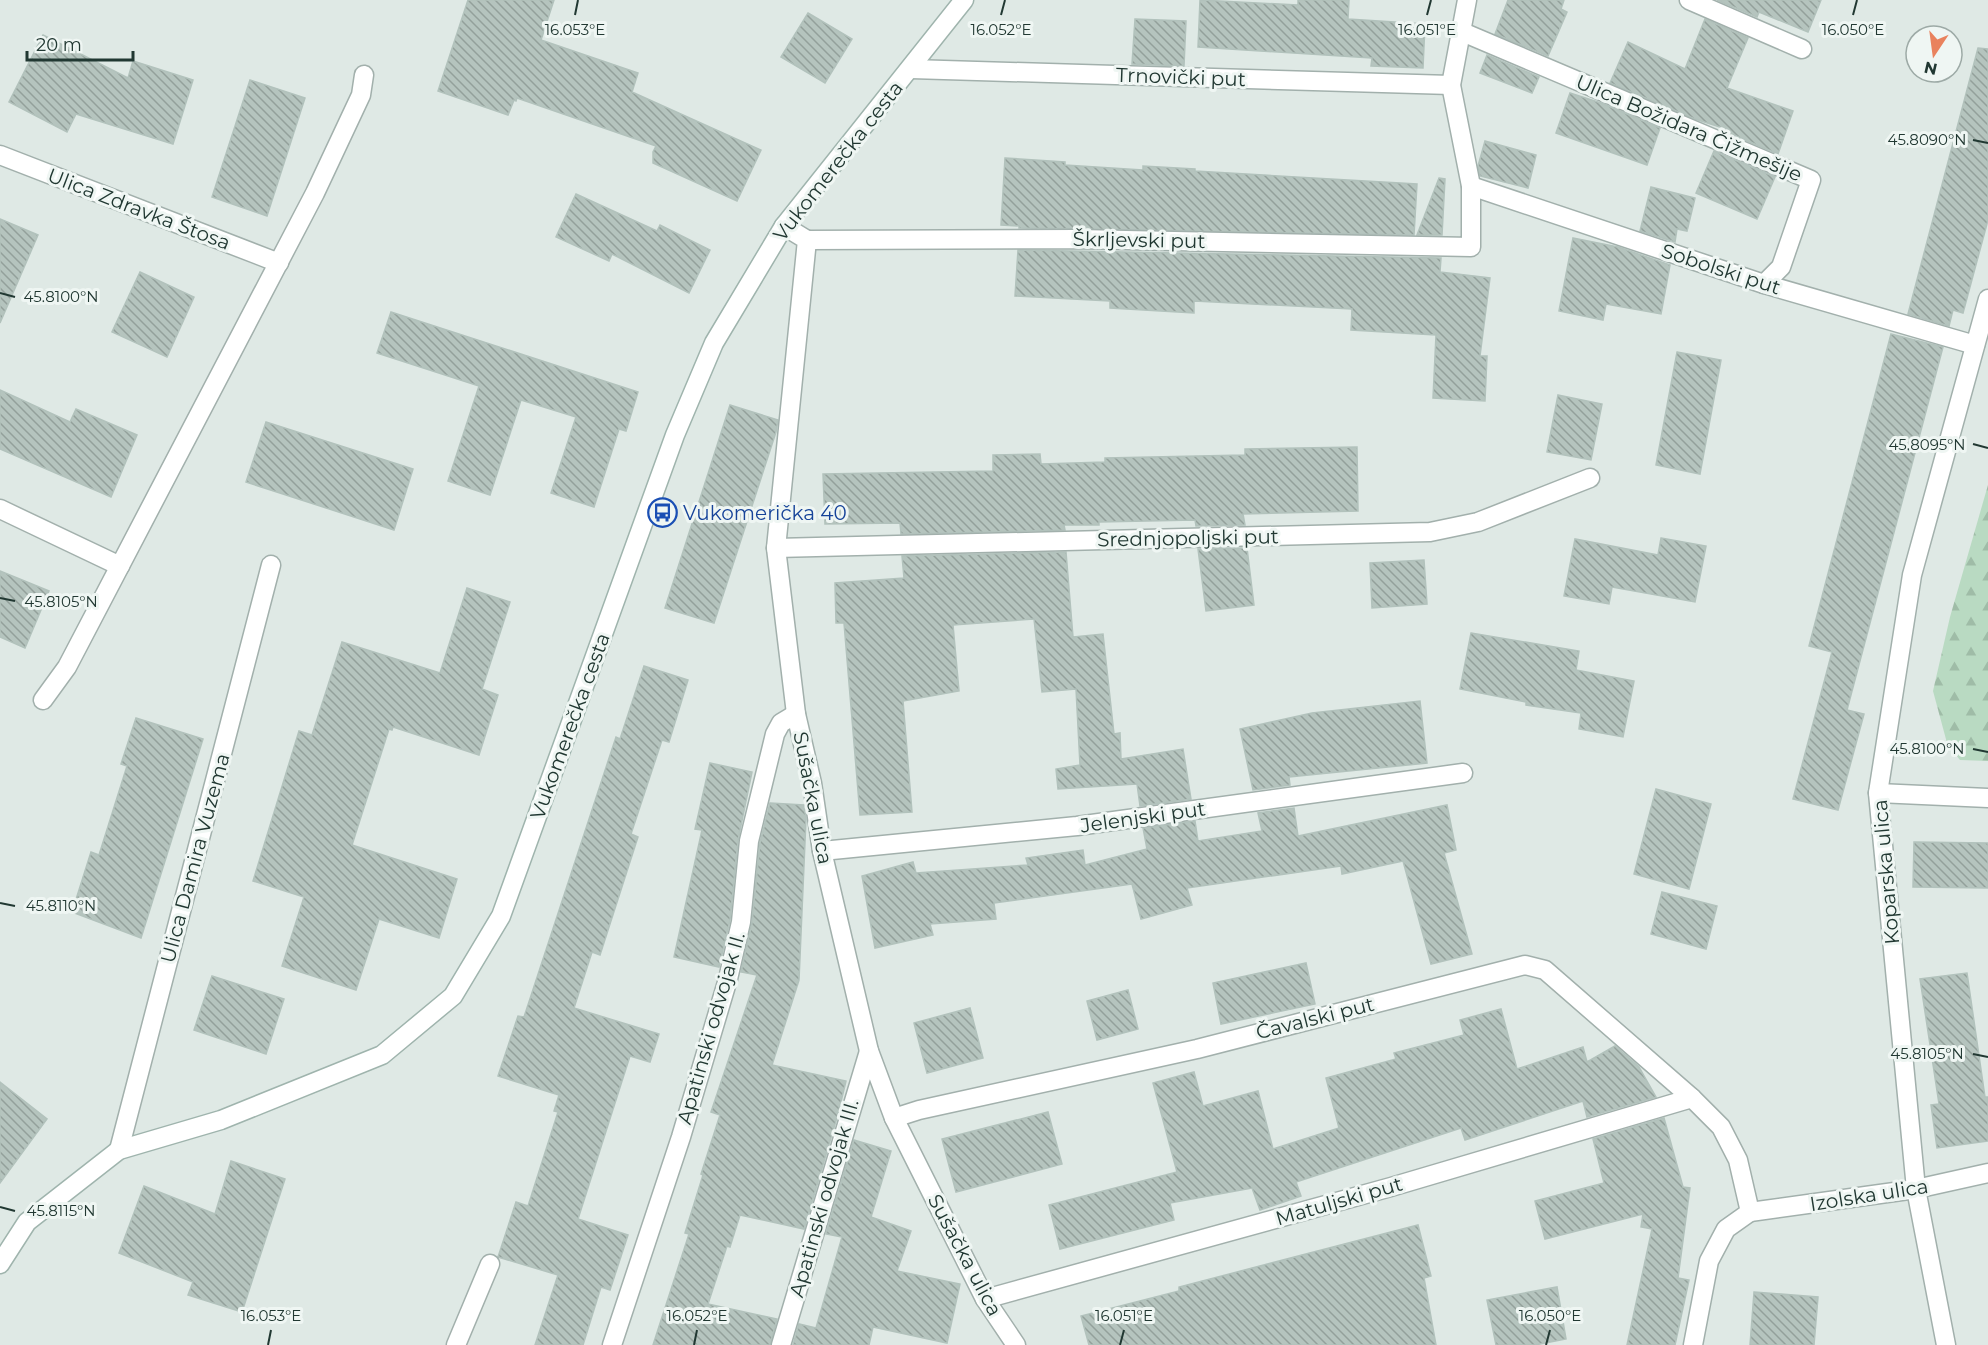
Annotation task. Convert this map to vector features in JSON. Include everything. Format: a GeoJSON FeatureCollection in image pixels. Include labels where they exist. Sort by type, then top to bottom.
{"type":"FeatureCollection","features":[{"type":"Feature","properties":{"kind":"street","name":"Vukomerečka cesta"},"geometry":{"type":"LineString","coordinates":[[0,1264],[27,1221],[119,1150],[221,1120],[382,1055],[453,996],[501,916],[675,435],[714,343],[784,226],[964,0]]}},
{"type":"Feature","properties":{"kind":"street"},"geometry":{"type":"LineString","coordinates":[[1467,0],[1451,85],[1470,186]]}},
{"type":"Feature","properties":{"kind":"street"},"geometry":{"type":"LineString","coordinates":[[1689,0],[1802,50]]}},
{"type":"Feature","properties":{"kind":"street","name":"Ulica Božidara Čižmešije"},"geometry":{"type":"LineString","coordinates":[[1460,31],[1810,180],[1781,267],[1764,284]]}},
{"type":"Feature","properties":{"kind":"street","name":"Trnovički put"},"geometry":{"type":"LineString","coordinates":[[911,69],[1451,85]]}},
{"type":"Feature","properties":{"kind":"street"},"geometry":{"type":"LineString","coordinates":[[43,700],[67,667],[279,263],[360,95],[364,75]]}},
{"type":"Feature","properties":{"kind":"street","name":"Ulica Zdravka Štosa"},"geometry":{"type":"LineString","coordinates":[[0,155],[279,263]]}},
{"type":"Feature","properties":{"kind":"street","name":"Sobolski put"},"geometry":{"type":"LineString","coordinates":[[1470,186],[1764,284],[1974,345]]}},
{"type":"Feature","properties":{"kind":"street","name":"Škrljevski put"},"geometry":{"type":"LineString","coordinates":[[807,240],[1077,239],[1471,247],[1470,186]]}},
{"type":"Feature","properties":{"kind":"street"},"geometry":{"type":"LineString","coordinates":[[784,226],[807,240]]}},
{"type":"Feature","properties":{"kind":"street","name":"Sušačka ulica"},"geometry":{"type":"LineString","coordinates":[[807,240],[776,548],[796,714],[812,783],[822,851],[868,1051],[894,1118],[985,1299],[1016,1345]]}},
{"type":"Feature","properties":{"kind":"street","name":"Koparska ulica"},"geometry":{"type":"LineString","coordinates":[[1946,1345],[1916,1189],[1878,793],[1912,575],[1988,299]]}},
{"type":"Feature","properties":{"kind":"street","name":"Srednjopoljski put"},"geometry":{"type":"LineString","coordinates":[[776,548],[1430,532],[1478,522],[1590,478]]}},
{"type":"Feature","properties":{"kind":"street"},"geometry":{"type":"LineString","coordinates":[[0,509],[120,567]]}},
{"type":"Feature","properties":{"kind":"street","name":"Ulica Damira Vuzema"},"geometry":{"type":"LineString","coordinates":[[119,1150],[271,566]]}},
{"type":"Feature","properties":{"kind":"street","name":"Apatinski odvojak II."},"geometry":{"type":"LineString","coordinates":[[612,1345],[681,1137],[728,979],[741,922],[749,841],[775,734],[781,723],[796,714]]}},
{"type":"Feature","properties":{"kind":"street","name":"Jelenjski put"},"geometry":{"type":"LineString","coordinates":[[822,851],[1077,826],[1463,773]]}},
{"type":"Feature","properties":{"kind":"street"},"geometry":{"type":"LineString","coordinates":[[1878,793],[1988,798]]}},
{"type":"Feature","properties":{"kind":"street","name":"Čavalski put"},"geometry":{"type":"LineString","coordinates":[[894,1118],[919,1110],[1197,1048],[1525,965],[1545,970],[1692,1098],[1720,1127],[1738,1160],[1750,1212]]}},
{"type":"Feature","properties":{"kind":"street","name":"Apatinski odvojak III."},"geometry":{"type":"LineString","coordinates":[[781,1345],[868,1051]]}},
{"type":"Feature","properties":{"kind":"street","name":"Matuljski put"},"geometry":{"type":"LineString","coordinates":[[985,1299],[1402,1183],[1692,1098]]}},
{"type":"Feature","properties":{"kind":"street","name":"Izolska ulica"},"geometry":{"type":"LineString","coordinates":[[1750,1212],[1916,1189],[1988,1173]]}},
{"type":"Feature","properties":{"kind":"street"},"geometry":{"type":"LineString","coordinates":[[1693,1345],[1708,1261],[1726,1229],[1750,1212]]}},
{"type":"Feature","properties":{"kind":"street"},"geometry":{"type":"LineString","coordinates":[[456,1345],[490,1264]]}},
{"type":"Feature","properties":{"kind":"green space"},"geometry":{"type":"Polygon","coordinates":[[[1988,485],[1988,761],[1960,760],[1947,743],[1933,691],[1950,617],[1988,485]]]}},
{"type":"Feature","properties":{"kind":"building"},"geometry":{"type":"Polygon","coordinates":[[[468,0],[554,0],[541,40],[638,73],[632,92],[761,150],[737,201],[653,163],[653,152],[656,146],[517,98],[508,115],[438,91],[468,0]]]}},
{"type":"Feature","properties":{"kind":"building"},"geometry":{"type":"Polygon","coordinates":[[[1200,0],[1298,5],[1298,0],[1349,0],[1348,19],[1425,24],[1423,68],[1371,66],[1372,58],[1198,47],[1200,0]]]}},
{"type":"Feature","properties":{"kind":"building"},"geometry":{"type":"Polygon","coordinates":[[[1508,0],[1564,0],[1561,9],[1567,12],[1548,56],[1495,34],[1508,0]]]}},
{"type":"Feature","properties":{"kind":"building"},"geometry":{"type":"Polygon","coordinates":[[[1717,0],[1821,0],[1808,32],[1759,12],[1757,17],[1717,0]]]}},
{"type":"Feature","properties":{"kind":"building"},"geometry":{"type":"Polygon","coordinates":[[[808,13],[852,39],[825,83],[781,57],[808,13]]]}},
{"type":"Feature","properties":{"kind":"building"},"geometry":{"type":"Polygon","coordinates":[[[1135,19],[1186,21],[1184,66],[1132,64],[1135,19]]]}},
{"type":"Feature","properties":{"kind":"building"},"geometry":{"type":"Polygon","coordinates":[[[1705,19],[1748,38],[1727,88],[1793,111],[1778,154],[1722,130],[1723,128],[1695,119],[1610,83],[1628,42],[1685,69],[1705,19]]]}},
{"type":"Feature","properties":{"kind":"building"},"geometry":{"type":"Polygon","coordinates":[[[43,35],[128,78],[133,61],[193,80],[173,144],[76,114],[67,132],[9,102],[43,35]]]}},
{"type":"Feature","properties":{"kind":"building"},"geometry":{"type":"Polygon","coordinates":[[[1978,48],[1988,49],[1988,220],[1963,313],[1953,310],[1949,326],[1908,314],[1978,48]]]}},
{"type":"Feature","properties":{"kind":"building"},"geometry":{"type":"Polygon","coordinates":[[[1487,55],[1539,77],[1532,93],[1480,73],[1487,55]]]}},
{"type":"Feature","properties":{"kind":"building"},"geometry":{"type":"Polygon","coordinates":[[[250,80],[305,98],[267,216],[212,197],[250,80]]]}},
{"type":"Feature","properties":{"kind":"building"},"geometry":{"type":"Polygon","coordinates":[[[1570,93],[1601,103],[1660,128],[1647,165],[1556,133],[1570,93]]]}},
{"type":"Feature","properties":{"kind":"building"},"geometry":{"type":"Polygon","coordinates":[[[1485,141],[1536,155],[1528,188],[1480,176],[1478,166],[1485,141]]]}},
{"type":"Feature","properties":{"kind":"building"},"geometry":{"type":"Polygon","coordinates":[[[1714,151],[1775,177],[1757,219],[1696,193],[1714,151]]]}},
{"type":"Feature","properties":{"kind":"building"},"geometry":{"type":"Polygon","coordinates":[[[1005,158],[1143,170],[1143,166],[1417,184],[1414,235],[1019,228],[1019,226],[1001,225],[1005,158]]]}},
{"type":"Feature","properties":{"kind":"building"},"geometry":{"type":"Polygon","coordinates":[[[1439,178],[1445,179],[1442,235],[1417,235],[1439,178]]]}},
{"type":"Feature","properties":{"kind":"building"},"geometry":{"type":"Polygon","coordinates":[[[1651,187],[1695,198],[1687,231],[1677,229],[1675,242],[1640,231],[1651,187]]]}},
{"type":"Feature","properties":{"kind":"building"},"geometry":{"type":"Polygon","coordinates":[[[576,194],[657,231],[660,225],[710,250],[689,293],[612,254],[609,261],[556,237],[576,194]]]}},
{"type":"Feature","properties":{"kind":"building"},"geometry":{"type":"Polygon","coordinates":[[[0,219],[38,235],[0,323],[0,219]]]}},
{"type":"Feature","properties":{"kind":"building"},"geometry":{"type":"Polygon","coordinates":[[[1573,238],[1618,247],[1670,265],[1661,314],[1606,304],[1603,320],[1559,311],[1573,238]]]}},
{"type":"Feature","properties":{"kind":"building"},"geometry":{"type":"Polygon","coordinates":[[[1018,250],[1441,258],[1440,272],[1490,278],[1480,356],[1487,356],[1485,401],[1433,398],[1436,335],[1351,330],[1352,309],[1194,301],[1194,313],[1110,308],[1110,301],[1015,296],[1018,250]]]}},
{"type":"Feature","properties":{"kind":"building"},"geometry":{"type":"Polygon","coordinates":[[[140,272],[194,297],[167,357],[112,332],[140,272]]]}},
{"type":"Feature","properties":{"kind":"building"},"geometry":{"type":"Polygon","coordinates":[[[391,312],[638,392],[626,431],[619,429],[594,507],[551,493],[576,417],[521,400],[490,495],[448,481],[479,386],[377,353],[391,312]]]}},
{"type":"Feature","properties":{"kind":"building"},"geometry":{"type":"Polygon","coordinates":[[[1891,334],[1943,347],[1847,710],[1864,714],[1838,810],[1793,799],[1832,652],[1809,646],[1891,334]]]}},
{"type":"Feature","properties":{"kind":"building"},"geometry":{"type":"Polygon","coordinates":[[[1677,352],[1721,360],[1700,474],[1656,465],[1677,352]]]}},
{"type":"Feature","properties":{"kind":"building"},"geometry":{"type":"Polygon","coordinates":[[[0,390],[70,422],[76,409],[137,435],[111,497],[0,449],[0,390]]]}},
{"type":"Feature","properties":{"kind":"building"},"geometry":{"type":"Polygon","coordinates":[[[1558,395],[1602,404],[1591,460],[1547,452],[1558,395]]]}},
{"type":"Feature","properties":{"kind":"building"},"geometry":{"type":"Polygon","coordinates":[[[730,405],[778,420],[714,623],[665,608],[730,405]]]}},
{"type":"Feature","properties":{"kind":"building"},"geometry":{"type":"Polygon","coordinates":[[[266,422],[413,469],[394,530],[246,482],[266,422]]]}},
{"type":"Feature","properties":{"kind":"building"},"geometry":{"type":"Polygon","coordinates":[[[1357,447],[1358,511],[1243,514],[1245,525],[1196,526],[1195,520],[1099,522],[1099,525],[1064,525],[1065,530],[901,534],[900,523],[825,524],[823,474],[993,471],[993,455],[1040,454],[1041,464],[1105,462],[1105,458],[1245,455],[1245,449],[1357,447]]]}},
{"type":"Feature","properties":{"kind":"building"},"geometry":{"type":"Polygon","coordinates":[[[1661,538],[1706,546],[1695,602],[1612,587],[1609,604],[1564,596],[1575,539],[1658,555],[1661,538]]]}},
{"type":"Feature","properties":{"kind":"building"},"geometry":{"type":"Polygon","coordinates":[[[1247,548],[1254,605],[1206,611],[1198,549],[1247,548]]]}},
{"type":"Feature","properties":{"kind":"building"},"geometry":{"type":"Polygon","coordinates":[[[1066,552],[1073,637],[1103,634],[1114,734],[1120,733],[1121,759],[1183,749],[1191,799],[1140,806],[1137,784],[1058,789],[1056,769],[1080,765],[1076,689],[1042,692],[1034,619],[953,625],[959,691],[903,701],[912,812],[860,815],[844,623],[836,623],[835,583],[904,578],[902,556],[1066,552]]]}},
{"type":"Feature","properties":{"kind":"building"},"geometry":{"type":"Polygon","coordinates":[[[1424,560],[1427,604],[1372,608],[1370,563],[1424,560]]]}},
{"type":"Feature","properties":{"kind":"building"},"geometry":{"type":"Polygon","coordinates":[[[0,571],[49,591],[25,648],[0,637],[0,571]]]}},
{"type":"Feature","properties":{"kind":"building"},"geometry":{"type":"Polygon","coordinates":[[[467,588],[510,602],[482,689],[498,695],[479,755],[393,727],[392,730],[389,729],[352,845],[457,879],[439,938],[379,919],[356,990],[282,966],[304,897],[253,881],[299,731],[312,735],[342,642],[440,673],[467,588]]]}},
{"type":"Feature","properties":{"kind":"building"},"geometry":{"type":"Polygon","coordinates":[[[1471,633],[1579,651],[1576,670],[1634,681],[1623,737],[1579,729],[1581,713],[1526,705],[1526,702],[1460,689],[1471,633]]]}},
{"type":"Feature","properties":{"kind":"building"},"geometry":{"type":"Polygon","coordinates":[[[644,666],[688,680],[669,742],[662,740],[631,834],[638,837],[600,955],[592,952],[574,1008],[659,1034],[650,1062],[630,1056],[578,1219],[628,1235],[610,1290],[601,1287],[583,1345],[535,1345],[558,1275],[498,1257],[516,1202],[528,1206],[558,1112],[554,1111],[559,1095],[498,1076],[518,1016],[524,1017],[616,737],[620,739],[644,666]]]}},
{"type":"Feature","properties":{"kind":"building"},"geometry":{"type":"Polygon","coordinates":[[[1420,701],[1427,763],[1289,777],[1290,785],[1253,790],[1240,729],[1312,713],[1420,701]]]}},
{"type":"Feature","properties":{"kind":"building"},"geometry":{"type":"Polygon","coordinates":[[[136,718],[203,739],[141,938],[72,912],[91,852],[99,855],[127,766],[121,764],[136,718]]]}},
{"type":"Feature","properties":{"kind":"building"},"geometry":{"type":"Polygon","coordinates":[[[710,763],[752,772],[738,840],[730,920],[719,967],[674,957],[702,830],[695,829],[710,763]]]}},
{"type":"Feature","properties":{"kind":"building"},"geometry":{"type":"Polygon","coordinates":[[[1656,789],[1711,804],[1689,889],[1634,874],[1656,789]]]}},
{"type":"Feature","properties":{"kind":"building"},"geometry":{"type":"Polygon","coordinates":[[[770,803],[804,805],[806,819],[799,980],[772,1065],[846,1081],[804,1229],[740,1215],[708,1304],[777,1319],[770,1345],[653,1345],[689,1234],[685,1233],[720,1115],[711,1112],[757,975],[741,972],[752,923],[760,843],[770,803]]]}},
{"type":"Feature","properties":{"kind":"building"},"geometry":{"type":"Polygon","coordinates":[[[1447,805],[1456,850],[1444,853],[1472,954],[1431,964],[1403,861],[1342,874],[1341,866],[1187,888],[1192,905],[1141,919],[1132,884],[994,903],[996,919],[930,924],[933,935],[875,948],[862,876],[913,862],[916,873],[1028,865],[1026,858],[1083,850],[1085,865],[1147,849],[1143,828],[1195,821],[1198,841],[1262,831],[1258,813],[1294,808],[1298,836],[1447,805]]]}},
{"type":"Feature","properties":{"kind":"building"},"geometry":{"type":"Polygon","coordinates":[[[1914,842],[1988,843],[1988,888],[1913,887],[1914,842]]]}},
{"type":"Feature","properties":{"kind":"building"},"geometry":{"type":"Polygon","coordinates":[[[1662,892],[1717,906],[1706,949],[1651,934],[1662,892]]]}},
{"type":"Feature","properties":{"kind":"building"},"geometry":{"type":"Polygon","coordinates":[[[1306,963],[1315,1004],[1221,1024],[1213,983],[1306,963]]]}},
{"type":"Feature","properties":{"kind":"building"},"geometry":{"type":"Polygon","coordinates":[[[1967,973],[1985,1097],[1988,1097],[1988,1141],[1937,1148],[1931,1105],[1939,1104],[1920,979],[1967,973]]]}},
{"type":"Feature","properties":{"kind":"building"},"geometry":{"type":"Polygon","coordinates":[[[212,976],[284,999],[266,1054],[194,1030],[212,976]]]}},
{"type":"Feature","properties":{"kind":"building"},"geometry":{"type":"Polygon","coordinates":[[[1128,990],[1138,1029],[1097,1040],[1087,1001],[1128,990]]]}},
{"type":"Feature","properties":{"kind":"building"},"geometry":{"type":"Polygon","coordinates":[[[970,1008],[983,1058],[927,1073],[914,1023],[970,1008]]]}},
{"type":"Feature","properties":{"kind":"building"},"geometry":{"type":"Polygon","coordinates":[[[1501,1009],[1517,1069],[1583,1047],[1587,1062],[1615,1046],[1639,1067],[1656,1097],[1587,1117],[1583,1101],[1465,1140],[1461,1128],[1296,1182],[1301,1196],[1260,1210],[1252,1188],[1170,1203],[1174,1220],[1060,1249],[1049,1205],[1177,1172],[1153,1083],[1194,1072],[1203,1106],[1258,1091],[1273,1149],[1339,1128],[1326,1078],[1396,1059],[1394,1053],[1464,1035],[1460,1020],[1501,1009]]]}},
{"type":"Feature","properties":{"kind":"building"},"geometry":{"type":"Polygon","coordinates":[[[0,1082],[47,1119],[0,1183],[0,1082]]]}},
{"type":"Feature","properties":{"kind":"building"},"geometry":{"type":"Polygon","coordinates":[[[1048,1112],[1062,1164],[956,1192],[942,1139],[1048,1112]]]}},
{"type":"Feature","properties":{"kind":"building"},"geometry":{"type":"Polygon","coordinates":[[[1664,1118],[1683,1187],[1690,1188],[1678,1278],[1689,1280],[1675,1345],[1627,1345],[1652,1229],[1641,1227],[1643,1214],[1545,1239],[1535,1201],[1604,1183],[1593,1139],[1664,1118]]]}},
{"type":"Feature","properties":{"kind":"building"},"geometry":{"type":"Polygon","coordinates":[[[854,1140],[891,1151],[871,1217],[911,1231],[897,1271],[960,1284],[947,1343],[873,1327],[869,1345],[793,1345],[799,1324],[816,1328],[842,1237],[826,1234],[854,1140]]]}},
{"type":"Feature","properties":{"kind":"building"},"geometry":{"type":"Polygon","coordinates":[[[231,1161],[285,1179],[242,1312],[188,1295],[193,1282],[119,1253],[144,1186],[215,1214],[231,1161]]]}},
{"type":"Feature","properties":{"kind":"building"},"geometry":{"type":"Polygon","coordinates":[[[1418,1225],[1431,1276],[1424,1278],[1436,1345],[1089,1345],[1081,1316],[1179,1291],[1179,1287],[1418,1225]]]}},
{"type":"Feature","properties":{"kind":"building"},"geometry":{"type":"Polygon","coordinates":[[[1557,1287],[1566,1339],[1535,1345],[1496,1345],[1487,1300],[1557,1287]]]}},
{"type":"Feature","properties":{"kind":"building"},"geometry":{"type":"Polygon","coordinates":[[[1754,1292],[1818,1297],[1814,1345],[1750,1345],[1754,1292]]]}},
{"type":"Feature","properties":{"kind":"place","name":"Vukomerička 40"},"geometry":{"type":"Point","coordinates":[662,513]}}]}
